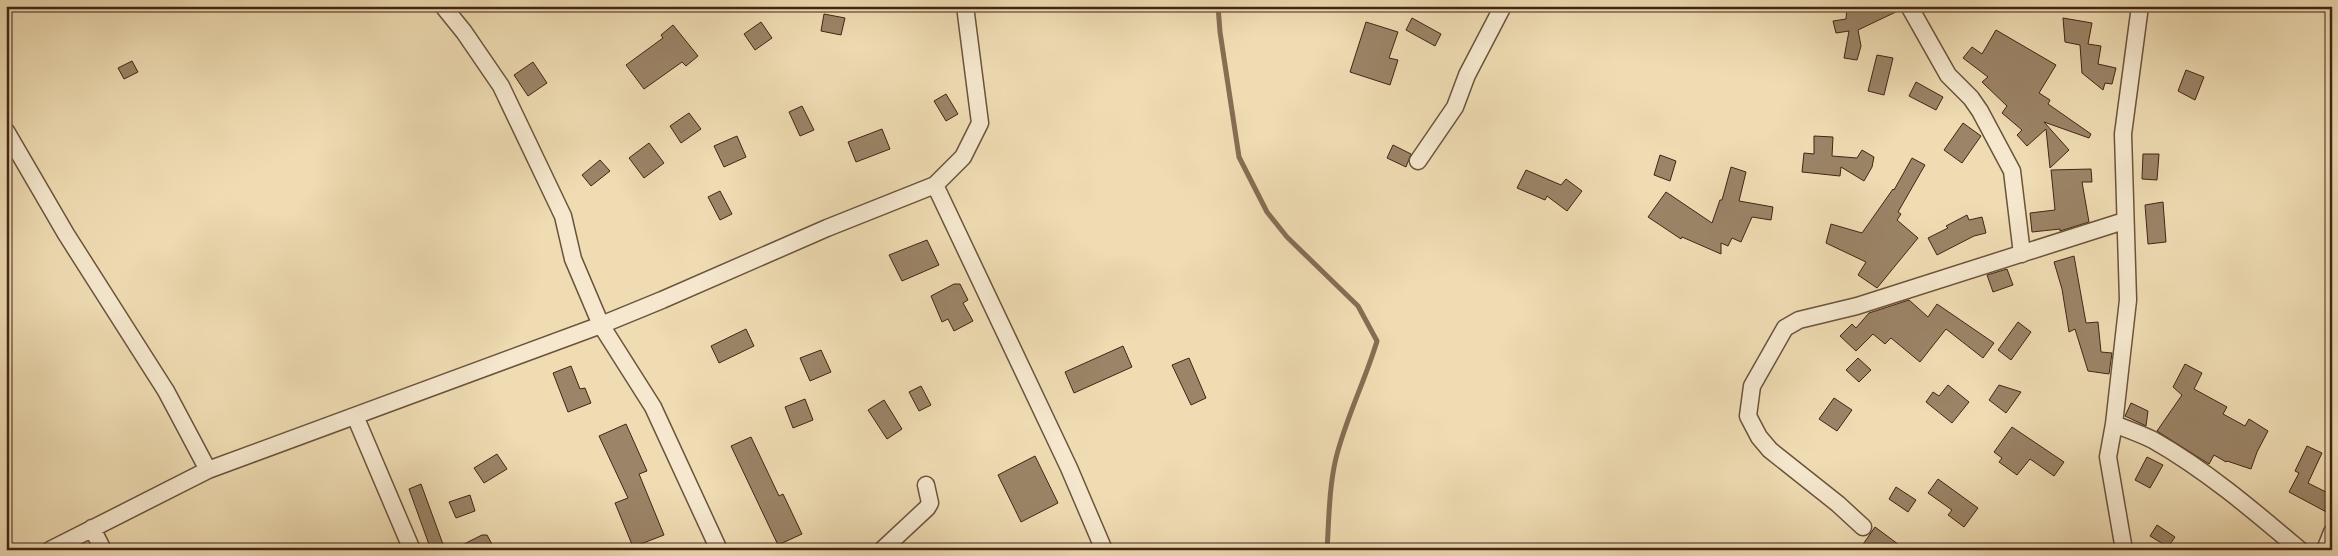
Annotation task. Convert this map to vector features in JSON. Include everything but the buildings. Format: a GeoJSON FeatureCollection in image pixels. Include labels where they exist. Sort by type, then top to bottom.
{"type":"FeatureCollection","features":[{"type":"Feature","properties":{"kind":"street"},"geometry":{"type":"LineString","coordinates":[[443,6],[501,86],[563,216],[573,259],[601,324],[653,407],[719,550]]}},
{"type":"Feature","properties":{"kind":"street"},"geometry":{"type":"LineString","coordinates":[[50,550],[208,470],[601,324],[935,185],[963,157],[980,123],[965,6]]}},
{"type":"Feature","properties":{"kind":"street"},"geometry":{"type":"LineString","coordinates":[[1418,161],[1455,107],[1467,75],[1503,6]]}},
{"type":"Feature","properties":{"kind":"street"},"geometry":{"type":"LineString","coordinates":[[1909,6],[1948,75],[1971,98],[1980,111],[2012,171],[2022,254]]}},
{"type":"Feature","properties":{"kind":"street"},"geometry":{"type":"LineString","coordinates":[[2124,550],[2108,457],[2114,424],[2128,300],[2124,222],[2123,134],[2140,6]]}},
{"type":"Feature","properties":{"kind":"street"},"geometry":{"type":"LineString","coordinates":[[6,130],[66,234],[166,390],[208,470]]}},
{"type":"Feature","properties":{"kind":"street"},"geometry":{"type":"LineString","coordinates":[[935,185],[1069,468],[1104,550]]}},
{"type":"Feature","properties":{"kind":"street"},"geometry":{"type":"LineString","coordinates":[[1863,527],[1838,504],[1770,450],[1759,436],[1748,416],[1752,386],[1785,328],[1799,320],[1858,306],[2124,222]]}},
{"type":"Feature","properties":{"kind":"street"},"geometry":{"type":"LineString","coordinates":[[356,416],[412,550]]}},
{"type":"Feature","properties":{"kind":"street"},"geometry":{"type":"LineString","coordinates":[[2114,424],[2152,440],[2198,470],[2255,512],[2300,550]]}},
{"type":"Feature","properties":{"kind":"street"},"geometry":{"type":"LineString","coordinates":[[882,550],[927,508],[930,503],[926,485]]}},
{"type":"Feature","properties":{"kind":"street"},"geometry":{"type":"LineString","coordinates":[[92,528],[103,550]]}},
{"type":"Feature","properties":{"kind":"street"},"geometry":{"type":"LineString","coordinates":[[2325,550],[2332,532]]}},
{"type":"Feature","properties":{"kind":"waterway"},"geometry":{"type":"LineString","coordinates":[[1218,6],[1220,32],[1239,157],[1267,212],[1287,237],[1358,306],[1377,341],[1336,458],[1331,492],[1327,550]]}}]}
